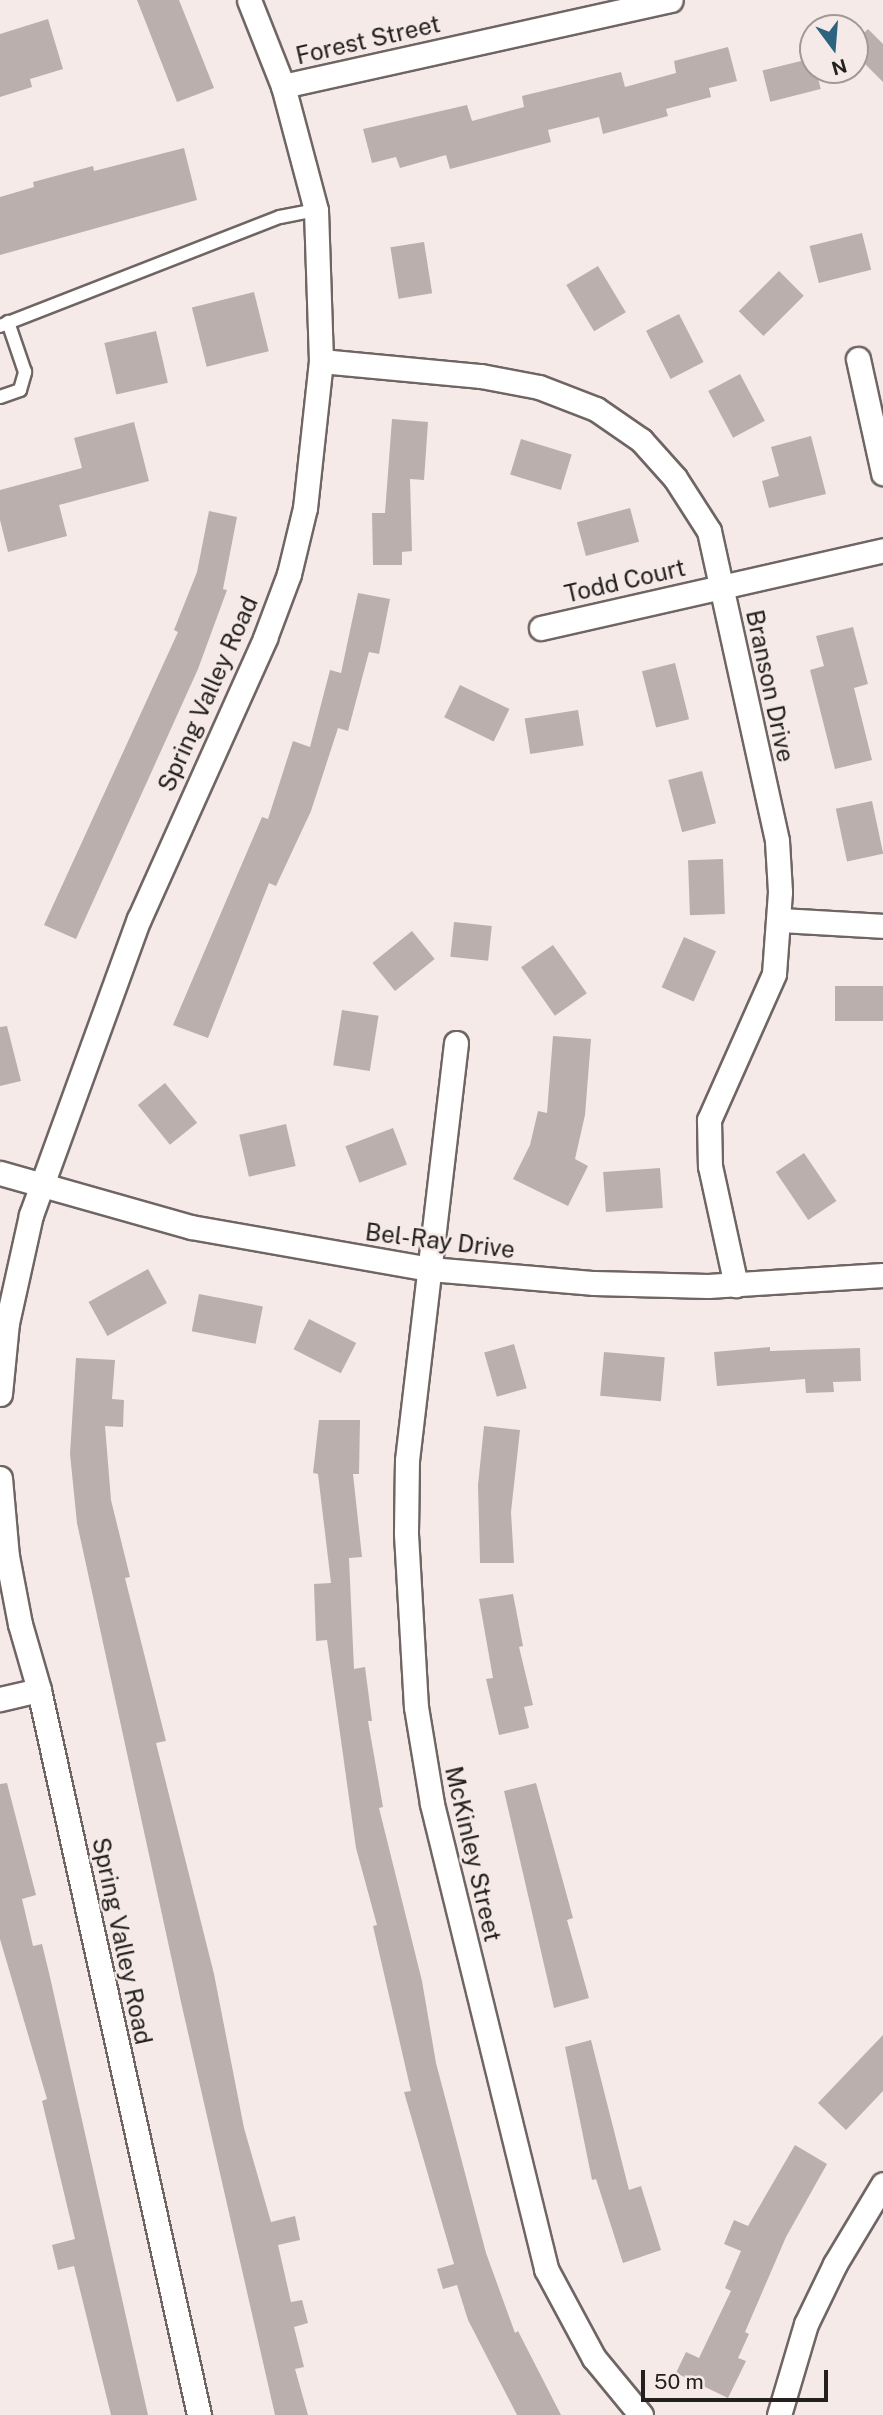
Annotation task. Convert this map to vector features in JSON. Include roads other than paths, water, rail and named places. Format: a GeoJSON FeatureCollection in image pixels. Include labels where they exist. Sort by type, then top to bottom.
{"type":"FeatureCollection","features":[{"type":"Feature","properties":{"kind":"street","name":"Spring Valley Road"},"geometry":{"type":"LineString","coordinates":[[0,1394],[21,1255],[41,1187],[139,919],[265,638],[289,574],[307,495],[320,361],[316,210],[283,86],[249,0]]}},
{"type":"Feature","properties":{"kind":"street","name":"Forest Street"},"geometry":{"type":"LineString","coordinates":[[283,86],[671,0]]}},
{"type":"Feature","properties":{"kind":"street"},"geometry":{"type":"LineString","coordinates":[[858,359],[883,473]]}},
{"type":"Feature","properties":{"kind":"street","name":"Branson Drive"},"geometry":{"type":"LineString","coordinates":[[320,361],[481,376],[539,387],[596,409],[641,440],[675,478],[709,531],[777,841],[779,920],[774,974],[709,1120],[710,1166],[736,1285]]}},
{"type":"Feature","properties":{"kind":"street","name":"Todd Court"},"geometry":{"type":"LineString","coordinates":[[541,628],[883,550]]}},
{"type":"Feature","properties":{"kind":"street"},"geometry":{"type":"LineString","coordinates":[[779,920],[883,926]]}},
{"type":"Feature","properties":{"kind":"street","name":"McKinley Street"},"geometry":{"type":"LineString","coordinates":[[456,1043],[430,1269],[416,1362],[405,1534],[416,1707],[432,1804],[545,2269],[594,2358],[640,2415]]}},
{"type":"Feature","properties":{"kind":"street","name":"Bel-Ray Drive"},"geometry":{"type":"LineString","coordinates":[[0,1172],[41,1187],[191,1227],[430,1269],[594,1283],[736,1285],[883,1275]]}},
{"type":"Feature","properties":{"kind":"street","name":"Spring Valley Road"},"geometry":{"type":"LineString","coordinates":[[0,1478],[7,1556],[200,2415]]}},
{"type":"Feature","properties":{"kind":"street"},"geometry":{"type":"LineString","coordinates":[[0,1699],[39,1690]]}},
{"type":"Feature","properties":{"kind":"street"},"geometry":{"type":"LineString","coordinates":[[779,2415],[806,2324],[835,2264],[883,2185]]}},
{"type":"Feature","properties":{"kind":"lane"},"geometry":{"type":"LineString","coordinates":[[0,397],[20,390],[25,372],[4,324],[280,217],[316,210]]}}]}
